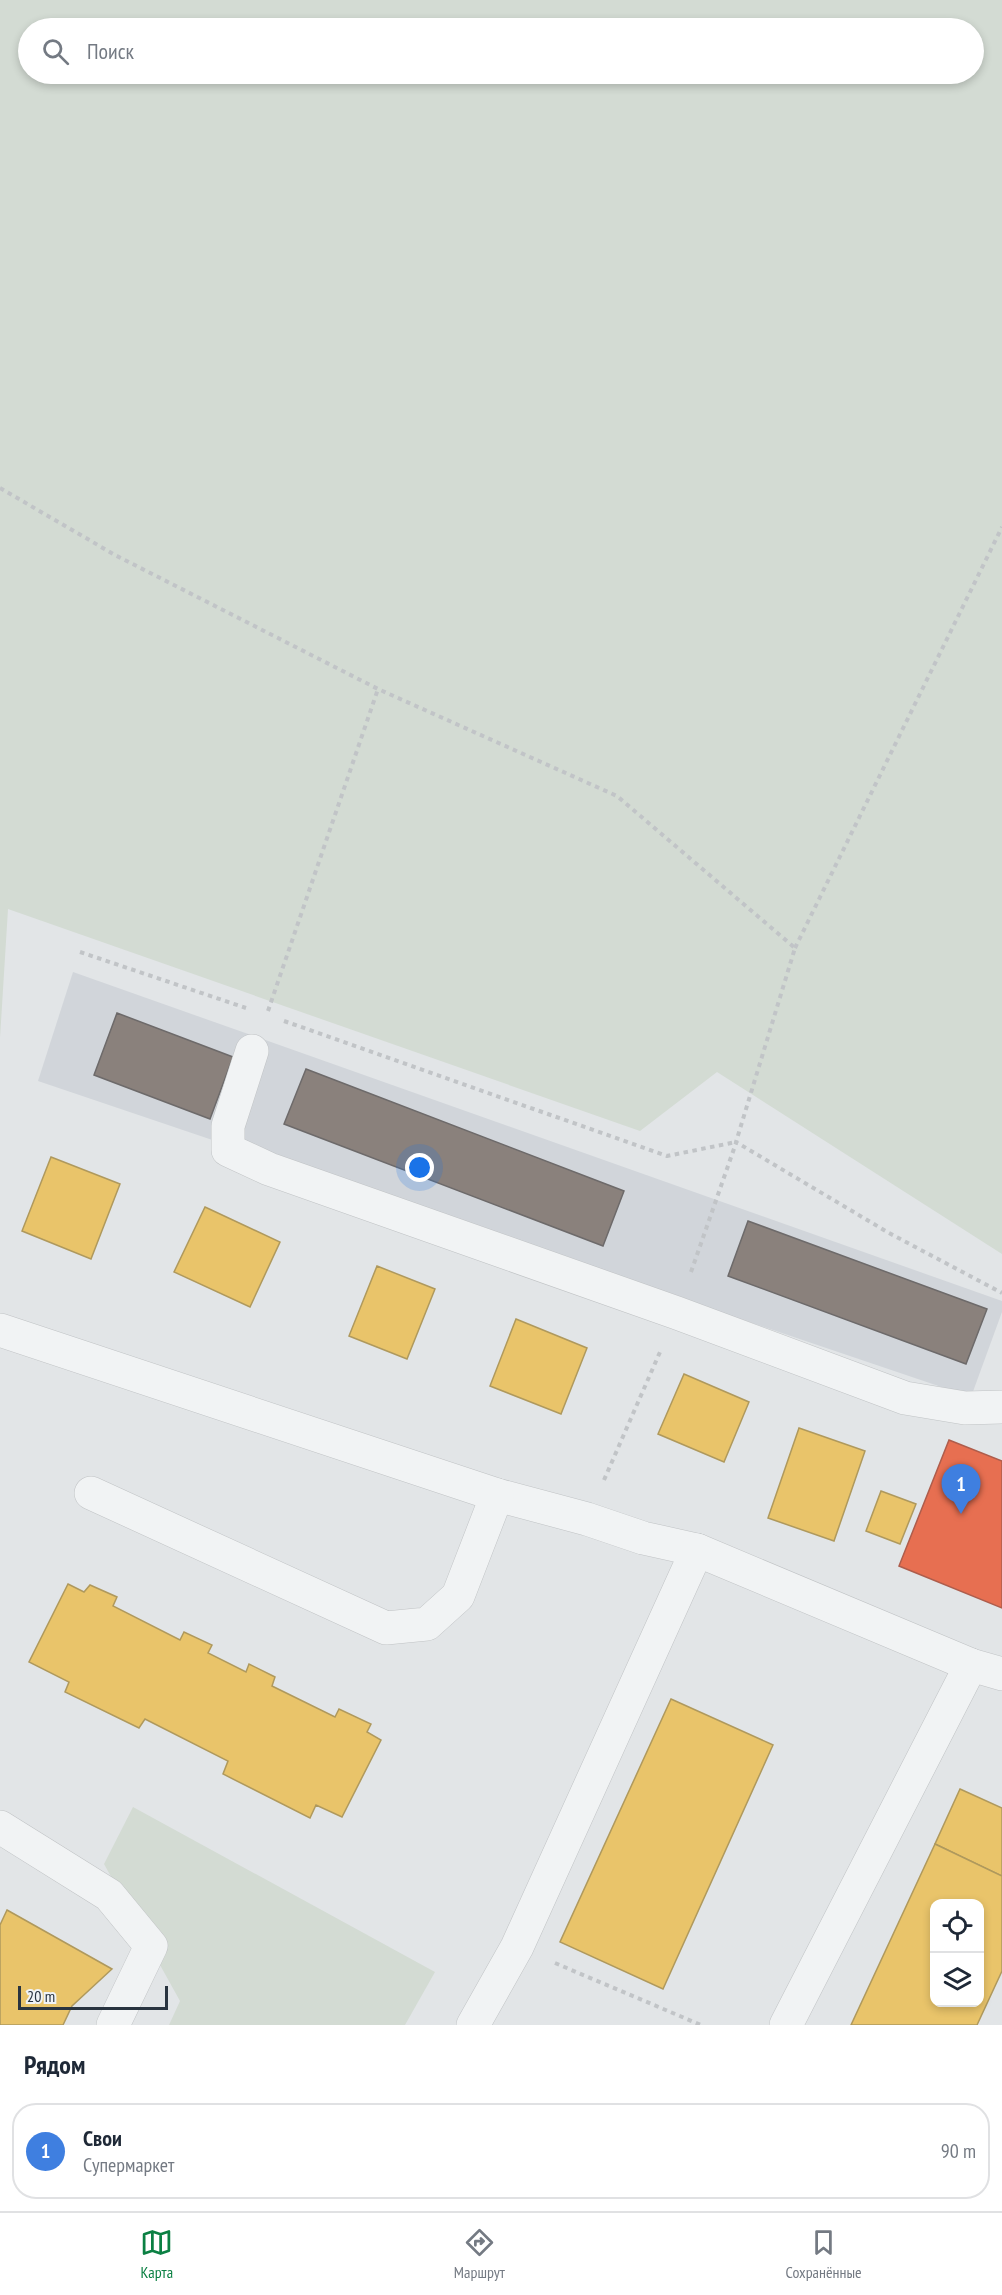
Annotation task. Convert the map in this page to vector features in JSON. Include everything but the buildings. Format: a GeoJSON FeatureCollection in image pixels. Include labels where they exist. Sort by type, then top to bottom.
{"type":"FeatureCollection","features":[{"type":"Feature","properties":{"kind":"lane"},"geometry":{"type":"LineString","coordinates":[[252,1051],[228,1126],[228,1150],[269,1169],[677,1313],[905,1398],[965,1408],[1002,1407]]}},
{"type":"Feature","properties":{"kind":"lane"},"geometry":{"type":"LineString","coordinates":[[0,1330],[497,1496],[587,1519],[643,1538],[697,1550],[970,1665],[1002,1674]]}},
{"type":"Feature","properties":{"kind":"lane"},"geometry":{"type":"LineString","coordinates":[[91,1492],[386,1628],[427,1624],[458,1596],[497,1496]]}},
{"type":"Feature","properties":{"kind":"lane"},"geometry":{"type":"LineString","coordinates":[[473,2025],[517,1947],[697,1550]]}},
{"type":"Feature","properties":{"kind":"lane"},"geometry":{"type":"LineString","coordinates":[[786,2025],[970,1665]]}},
{"type":"Feature","properties":{"kind":"lane"},"geometry":{"type":"LineString","coordinates":[[0,1827],[109,1894],[151,1946],[113,2025]]}},
{"type":"Feature","properties":{"kind":"path"},"geometry":{"type":"LineString","coordinates":[[0,488],[115,555],[378,689],[617,796],[795,948]]}},
{"type":"Feature","properties":{"kind":"path"},"geometry":{"type":"LineString","coordinates":[[736,1142],[795,948],[1002,527]]}},
{"type":"Feature","properties":{"kind":"path"},"geometry":{"type":"LineString","coordinates":[[252,1051],[378,689]]}},
{"type":"Feature","properties":{"kind":"path"},"geometry":{"type":"LineString","coordinates":[[80,952],[266,1014],[667,1156],[736,1142],[889,1233],[1002,1293]]}},
{"type":"Feature","properties":{"kind":"path"},"geometry":{"type":"LineString","coordinates":[[517,1947],[701,2025]]}},
{"type":"Feature","properties":{"kind":"shaded area"},"geometry":{"type":"Polygon","coordinates":[[[0,0],[1002,0],[1002,1254],[717,1072],[640,1131],[8,909],[0,1038],[0,0]]]}},
{"type":"Feature","properties":{"kind":"shaded area"},"geometry":{"type":"Polygon","coordinates":[[[73,972],[1002,1301],[1002,1312],[971,1397],[38,1081],[73,972]]]}},
{"type":"Feature","properties":{"kind":"shaded area"},"geometry":{"type":"Polygon","coordinates":[[[133,1807],[435,1972],[405,2025],[169,2025],[180,2001],[104,1864],[133,1807]]]}},
{"type":"Feature","properties":{"kind":"place","name":"Свои"},"geometry":{"type":"Point","coordinates":[961,1514]}}]}
